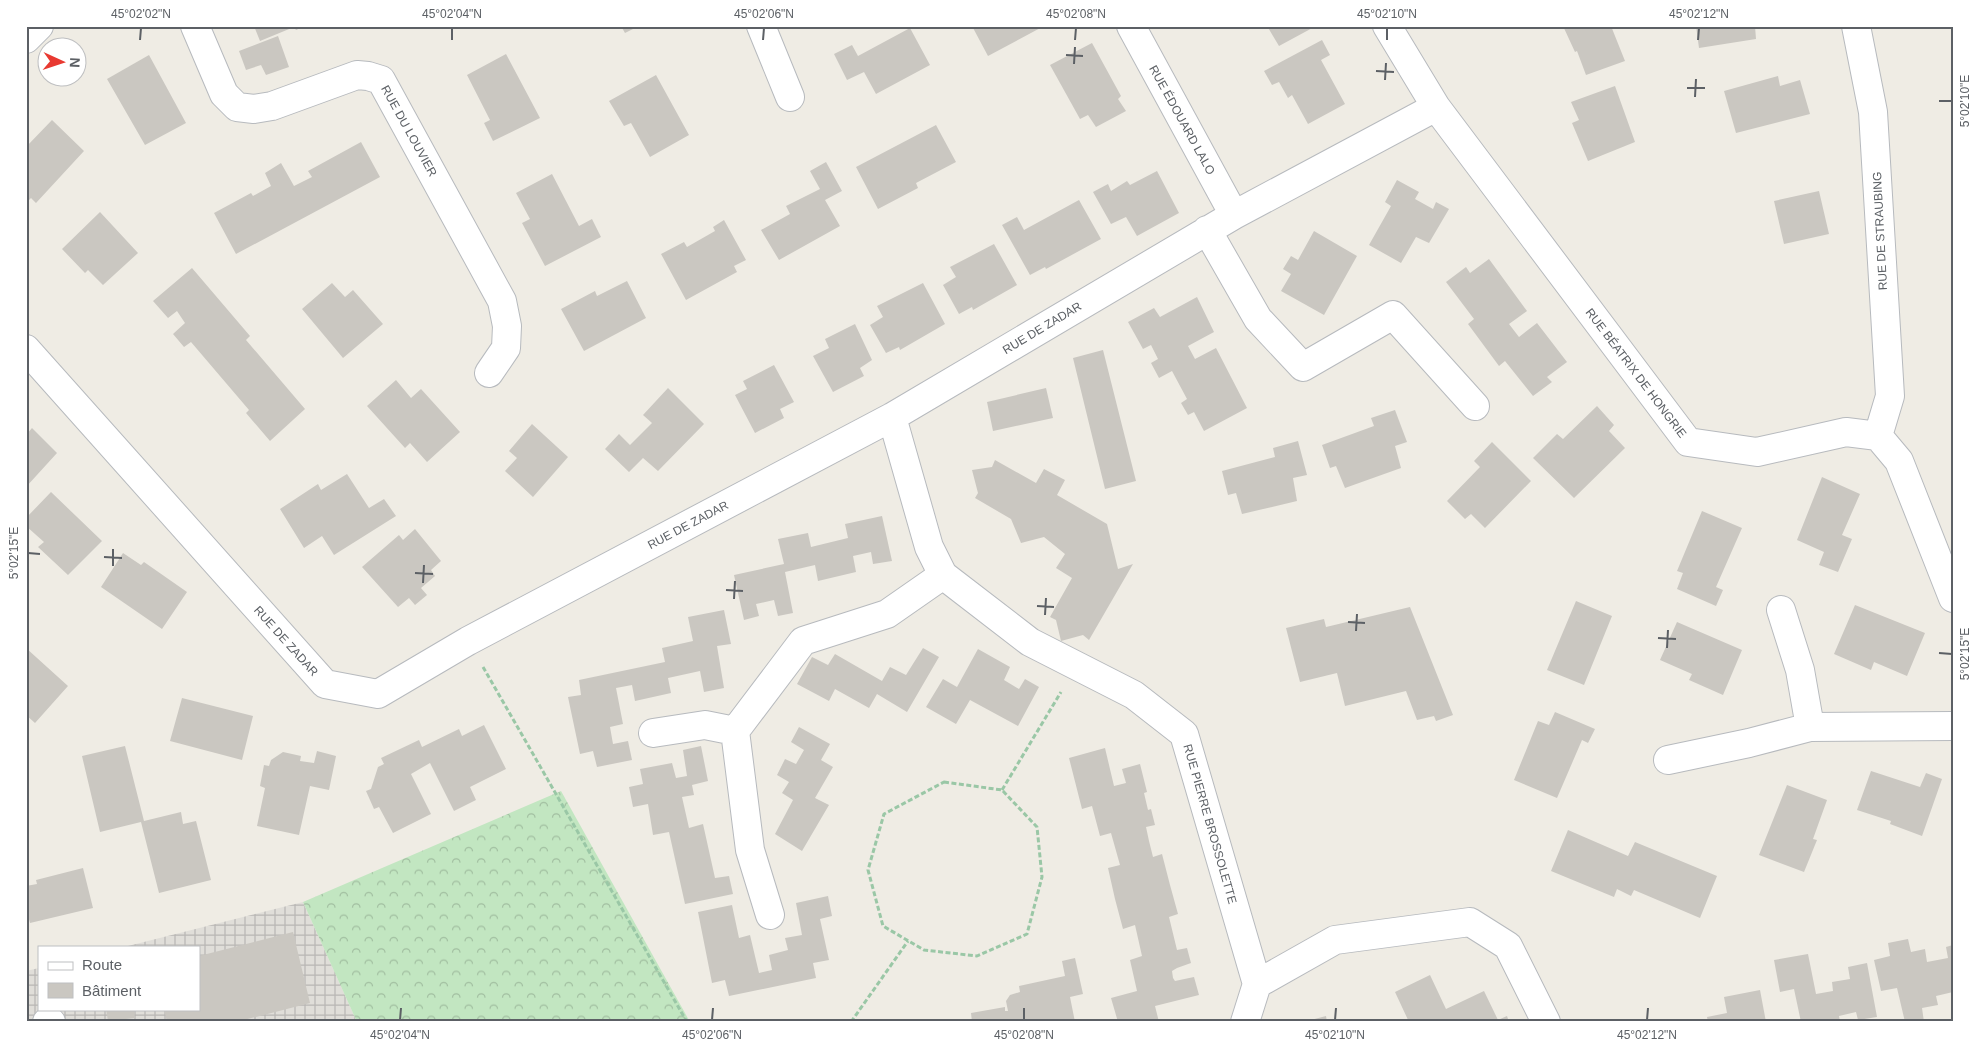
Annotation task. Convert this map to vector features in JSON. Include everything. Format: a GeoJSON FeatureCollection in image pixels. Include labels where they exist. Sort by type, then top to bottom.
{"type":"FeatureCollection","features":[{"type":"Feature","properties":{"kind":"street"},"geometry":{"type":"LineString","coordinates":[[26,39],[40,26]]}},
{"type":"Feature","properties":{"kind":"street","name":"RUE DU LOUVIER"},"geometry":{"type":"LineString","coordinates":[[195,26],[224,94],[237,107],[254,109],[272,106],[357,75],[381,80],[502,301],[507,326],[506,348],[489,373]]}},
{"type":"Feature","properties":{"kind":"street"},"geometry":{"type":"LineString","coordinates":[[761,26],[790,97]]}},
{"type":"Feature","properties":{"kind":"street","name":"RUE ÉDOUARD LALO"},"geometry":{"type":"LineString","coordinates":[[1131,26],[1234,214]]}},
{"type":"Feature","properties":{"kind":"street","name":"RUE BÉATRIX DE HONGRIE"},"geometry":{"type":"LineString","coordinates":[[1387,26],[1436,107],[1688,442],[1757,452],[1846,432],[1878,436]]}},
{"type":"Feature","properties":{"kind":"street","name":"RUE DE STRAUBING"},"geometry":{"type":"LineString","coordinates":[[1856,26],[1873,112],[1890,396],[1878,436]]}},
{"type":"Feature","properties":{"kind":"street","name":"RUE DE ZADAR"},"geometry":{"type":"LineString","coordinates":[[26,349],[325,684],[378,694],[468,641],[892,417],[1234,214],[1436,107]]}},
{"type":"Feature","properties":{"kind":"street"},"geometry":{"type":"LineString","coordinates":[[1207,230],[1258,319],[1303,367],[1392,315],[1475,406]]}},
{"type":"Feature","properties":{"kind":"street","name":"RUE PIERRE BROSSOLETTE"},"geometry":{"type":"LineString","coordinates":[[892,417],[929,547],[943,575],[1030,642],[1134,694],[1184,734],[1257,984]]}},
{"type":"Feature","properties":{"kind":"street"},"geometry":{"type":"LineString","coordinates":[[1878,436],[1899,461],[1953,598]]}},
{"type":"Feature","properties":{"kind":"street"},"geometry":{"type":"LineString","coordinates":[[770,915],[750,850],[734,731],[803,641],[887,614],[943,575]]}},
{"type":"Feature","properties":{"kind":"street"},"geometry":{"type":"LineString","coordinates":[[1781,610],[1800,670],[1810,727]]}},
{"type":"Feature","properties":{"kind":"street"},"geometry":{"type":"LineString","coordinates":[[653,733],[705,725],[734,731]]}},
{"type":"Feature","properties":{"kind":"street"},"geometry":{"type":"LineString","coordinates":[[1668,760],[1749,743],[1810,727],[1953,726]]}},
{"type":"Feature","properties":{"kind":"street"},"geometry":{"type":"LineString","coordinates":[[1245,1022],[1257,984],[1334,940],[1470,922],[1508,946],[1546,1022]]}},
{"type":"Feature","properties":{"kind":"path"},"geometry":{"type":"LineString","coordinates":[[468,641],[687,1022]]}},
{"type":"Feature","properties":{"kind":"path"},"geometry":{"type":"LineString","coordinates":[[1002,790],[1077,665]]}},
{"type":"Feature","properties":{"kind":"path"},"geometry":{"type":"LineString","coordinates":[[944,782],[1002,790],[1037,828],[1042,878],[1027,934],[977,956],[924,950],[882,926],[868,870],[884,814],[944,782]]}},
{"type":"Feature","properties":{"kind":"path"},"geometry":{"type":"LineString","coordinates":[[851,1022],[908,941]]}},
{"type":"Feature","properties":{"kind":"shaded area"},"geometry":{"type":"Polygon","coordinates":[[[303,902],[357,1022],[26,1022],[26,971],[38,968],[38,1010],[200,1010],[200,946],[128,946],[303,902]]]}},
{"type":"Feature","properties":{"kind":"green space"},"geometry":{"type":"Polygon","coordinates":[[[561,791],[690,1022],[357,1022],[303,902],[561,791]]]}},
{"type":"Feature","properties":{"kind":"building"},"geometry":{"type":"Polygon","coordinates":[[[254,26],[305,26],[296,30],[294,27],[260,41],[254,26]]]}},
{"type":"Feature","properties":{"kind":"building"},"geometry":{"type":"Polygon","coordinates":[[[621,26],[639,26],[625,33],[621,26]]]}},
{"type":"Feature","properties":{"kind":"building"},"geometry":{"type":"Polygon","coordinates":[[[972,26],[1044,26],[988,56],[972,26]]]}},
{"type":"Feature","properties":{"kind":"building"},"geometry":{"type":"Polygon","coordinates":[[[1267,26],[1316,26],[1279,46],[1267,26]]]}},
{"type":"Feature","properties":{"kind":"building"},"geometry":{"type":"Polygon","coordinates":[[[1563,26],[1611,26],[1625,61],[1586,75],[1577,51],[1575,52],[1563,26]]]}},
{"type":"Feature","properties":{"kind":"building"},"geometry":{"type":"Polygon","coordinates":[[[1696,26],[1755,26],[1756,39],[1699,48],[1696,26]]]}},
{"type":"Feature","properties":{"kind":"building"},"geometry":{"type":"Polygon","coordinates":[[[910,28],[930,65],[876,94],[864,72],[847,80],[834,54],[852,45],[858,56],[910,28]]]}},
{"type":"Feature","properties":{"kind":"building"},"geometry":{"type":"Polygon","coordinates":[[[278,36],[289,67],[266,75],[261,65],[246,70],[239,51],[278,36]]]}},
{"type":"Feature","properties":{"kind":"building"},"geometry":{"type":"Polygon","coordinates":[[[1322,40],[1330,55],[1321,60],[1345,104],[1308,124],[1292,95],[1288,98],[1279,82],[1272,85],[1264,71],[1322,40]]]}},
{"type":"Feature","properties":{"kind":"building"},"geometry":{"type":"Polygon","coordinates":[[[1092,43],[1121,96],[1118,99],[1126,111],[1096,127],[1088,115],[1080,119],[1050,65],[1092,43]]]}},
{"type":"Feature","properties":{"kind":"building"},"geometry":{"type":"Polygon","coordinates":[[[506,54],[540,118],[493,141],[484,123],[490,120],[467,75],[506,54]]]}},
{"type":"Feature","properties":{"kind":"building"},"geometry":{"type":"Polygon","coordinates":[[[149,55],[186,123],[145,145],[107,79],[149,55]]]}},
{"type":"Feature","properties":{"kind":"building"},"geometry":{"type":"Polygon","coordinates":[[[656,75],[689,135],[650,157],[631,123],[624,126],[609,101],[656,75]]]}},
{"type":"Feature","properties":{"kind":"building"},"geometry":{"type":"Polygon","coordinates":[[[1778,76],[1780,86],[1800,80],[1810,114],[1736,133],[1724,91],[1778,76]]]}},
{"type":"Feature","properties":{"kind":"building"},"geometry":{"type":"Polygon","coordinates":[[[1615,86],[1635,142],[1588,161],[1572,123],[1579,120],[1571,102],[1615,86]]]}},
{"type":"Feature","properties":{"kind":"building"},"geometry":{"type":"Polygon","coordinates":[[[52,120],[84,151],[36,203],[31,198],[26,203],[26,147],[52,120]]]}},
{"type":"Feature","properties":{"kind":"building"},"geometry":{"type":"Polygon","coordinates":[[[936,125],[956,162],[916,183],[918,188],[878,209],[856,167],[936,125]]]}},
{"type":"Feature","properties":{"kind":"building"},"geometry":{"type":"Polygon","coordinates":[[[361,142],[380,177],[236,254],[214,213],[251,193],[253,196],[271,186],[265,173],[281,163],[294,186],[312,177],[308,171],[361,142]]]}},
{"type":"Feature","properties":{"kind":"building"},"geometry":{"type":"Polygon","coordinates":[[[826,162],[842,191],[825,200],[840,226],[779,260],[761,230],[790,214],[786,206],[820,189],[810,171],[826,162]]]}},
{"type":"Feature","properties":{"kind":"building"},"geometry":{"type":"Polygon","coordinates":[[[1157,171],[1179,213],[1137,236],[1126,217],[1111,224],[1093,192],[1108,184],[1111,191],[1127,181],[1130,185],[1157,171]]]}},
{"type":"Feature","properties":{"kind":"building"},"geometry":{"type":"Polygon","coordinates":[[[552,174],[579,226],[592,219],[601,237],[545,266],[522,223],[530,219],[516,193],[552,174]]]}},
{"type":"Feature","properties":{"kind":"building"},"geometry":{"type":"Polygon","coordinates":[[[1397,180],[1419,192],[1415,199],[1433,209],[1436,202],[1449,209],[1429,243],[1416,237],[1401,263],[1369,245],[1391,206],[1385,202],[1397,180]]]}},
{"type":"Feature","properties":{"kind":"building"},"geometry":{"type":"Polygon","coordinates":[[[1819,191],[1829,234],[1784,244],[1774,201],[1819,191]]]}},
{"type":"Feature","properties":{"kind":"building"},"geometry":{"type":"Polygon","coordinates":[[[1079,200],[1101,239],[1046,269],[1045,267],[1030,275],[1002,225],[1017,217],[1024,230],[1079,200]]]}},
{"type":"Feature","properties":{"kind":"building"},"geometry":{"type":"Polygon","coordinates":[[[100,212],[138,253],[103,285],[88,270],[85,273],[62,249],[100,212]]]}},
{"type":"Feature","properties":{"kind":"building"},"geometry":{"type":"Polygon","coordinates":[[[724,220],[746,260],[734,266],[737,272],[686,300],[661,254],[684,242],[687,247],[715,231],[713,227],[724,220]]]}},
{"type":"Feature","properties":{"kind":"building"},"geometry":{"type":"Polygon","coordinates":[[[1314,231],[1357,256],[1324,315],[1281,291],[1291,274],[1283,269],[1291,256],[1298,260],[1314,231]]]}},
{"type":"Feature","properties":{"kind":"building"},"geometry":{"type":"Polygon","coordinates":[[[994,244],[1017,285],[973,310],[972,307],[959,314],[943,285],[956,277],[950,267],[994,244]]]}},
{"type":"Feature","properties":{"kind":"building"},"geometry":{"type":"Polygon","coordinates":[[[1489,259],[1527,311],[1509,324],[1519,337],[1537,323],[1567,362],[1547,377],[1552,382],[1533,396],[1505,361],[1499,366],[1468,324],[1474,319],[1446,282],[1466,267],[1470,273],[1489,259]]]}},
{"type":"Feature","properties":{"kind":"building"},"geometry":{"type":"Polygon","coordinates":[[[192,268],[250,336],[246,340],[305,409],[270,441],[246,413],[249,410],[191,342],[184,347],[173,334],[185,323],[177,311],[168,318],[153,301],[192,268]]]}},
{"type":"Feature","properties":{"kind":"building"},"geometry":{"type":"Polygon","coordinates":[[[627,281],[646,318],[584,351],[561,309],[595,291],[597,296],[627,281]]]}},
{"type":"Feature","properties":{"kind":"building"},"geometry":{"type":"Polygon","coordinates":[[[332,283],[345,297],[353,290],[383,324],[343,358],[302,309],[332,283]]]}},
{"type":"Feature","properties":{"kind":"building"},"geometry":{"type":"Polygon","coordinates":[[[923,283],[945,324],[900,350],[899,347],[886,353],[870,325],[883,317],[877,306],[923,283]]]}},
{"type":"Feature","properties":{"kind":"building"},"geometry":{"type":"Polygon","coordinates":[[[1197,297],[1214,332],[1188,346],[1195,359],[1216,348],[1247,408],[1204,431],[1194,412],[1188,415],[1181,403],[1187,399],[1172,371],[1159,378],[1151,363],[1158,359],[1151,345],[1143,349],[1128,322],[1154,308],[1160,317],[1197,297]]]}},
{"type":"Feature","properties":{"kind":"building"},"geometry":{"type":"Polygon","coordinates":[[[855,324],[872,360],[860,368],[864,376],[833,392],[813,356],[829,348],[825,339],[855,324]]]}},
{"type":"Feature","properties":{"kind":"building"},"geometry":{"type":"Polygon","coordinates":[[[1103,350],[1136,481],[1105,489],[1073,358],[1103,350]]]}},
{"type":"Feature","properties":{"kind":"building"},"geometry":{"type":"Polygon","coordinates":[[[774,365],[794,402],[780,409],[784,418],[755,433],[735,395],[747,389],[743,381],[774,365]]]}},
{"type":"Feature","properties":{"kind":"building"},"geometry":{"type":"Polygon","coordinates":[[[396,380],[411,398],[421,389],[460,432],[427,462],[410,443],[405,448],[367,406],[396,380]]]}},
{"type":"Feature","properties":{"kind":"building"},"geometry":{"type":"Polygon","coordinates":[[[668,388],[704,424],[658,471],[643,458],[629,472],[605,449],[619,434],[630,445],[652,423],[643,415],[668,388]]]}},
{"type":"Feature","properties":{"kind":"building"},"geometry":{"type":"Polygon","coordinates":[[[1046,388],[1053,418],[993,431],[987,402],[1046,388]]]}},
{"type":"Feature","properties":{"kind":"building"},"geometry":{"type":"Polygon","coordinates":[[[1597,406],[1614,425],[1609,431],[1625,448],[1574,498],[1533,458],[1557,434],[1563,439],[1597,406]]]}},
{"type":"Feature","properties":{"kind":"building"},"geometry":{"type":"Polygon","coordinates":[[[1395,410],[1407,442],[1395,446],[1401,468],[1345,488],[1336,466],[1330,468],[1322,445],[1374,426],[1371,418],[1395,410]]]}},
{"type":"Feature","properties":{"kind":"building"},"geometry":{"type":"Polygon","coordinates":[[[532,424],[568,457],[533,497],[505,471],[517,458],[509,451],[532,424]]]}},
{"type":"Feature","properties":{"kind":"building"},"geometry":{"type":"Polygon","coordinates":[[[32,428],[57,453],[26,487],[26,435],[32,428]]]}},
{"type":"Feature","properties":{"kind":"building"},"geometry":{"type":"Polygon","coordinates":[[[1298,441],[1307,475],[1293,478],[1297,501],[1242,514],[1236,493],[1228,495],[1222,471],[1275,457],[1273,448],[1298,441]]]}},
{"type":"Feature","properties":{"kind":"building"},"geometry":{"type":"Polygon","coordinates":[[[1492,442],[1531,481],[1485,528],[1471,514],[1465,519],[1447,501],[1480,467],[1474,461],[1492,442]]]}},
{"type":"Feature","properties":{"kind":"building"},"geometry":{"type":"Polygon","coordinates":[[[995,460],[1036,483],[1044,469],[1065,480],[1057,495],[1107,524],[1118,569],[1133,564],[1089,640],[1083,635],[1061,641],[1056,620],[1050,617],[1072,578],[1056,568],[1065,554],[1044,537],[1021,543],[1011,519],[975,498],[978,493],[972,470],[992,467],[995,460]]]}},
{"type":"Feature","properties":{"kind":"building"},"geometry":{"type":"Polygon","coordinates":[[[347,474],[369,508],[384,499],[396,516],[334,555],[322,536],[304,548],[280,509],[318,484],[321,490],[347,474]]]}},
{"type":"Feature","properties":{"kind":"building"},"geometry":{"type":"Polygon","coordinates":[[[1822,477],[1860,494],[1842,535],[1852,539],[1838,572],[1819,565],[1824,552],[1797,540],[1822,477]]]}},
{"type":"Feature","properties":{"kind":"building"},"geometry":{"type":"Polygon","coordinates":[[[51,492],[102,541],[68,575],[38,547],[44,542],[26,526],[26,518],[51,492]]]}},
{"type":"Feature","properties":{"kind":"building"},"geometry":{"type":"Polygon","coordinates":[[[1702,511],[1742,528],[1716,587],[1723,590],[1716,606],[1677,589],[1683,573],[1677,571],[1702,511]]]}},
{"type":"Feature","properties":{"kind":"building"},"geometry":{"type":"Polygon","coordinates":[[[882,516],[892,561],[873,564],[871,552],[853,556],[856,572],[818,581],[815,565],[785,572],[793,613],[778,616],[774,600],[756,604],[759,616],[744,620],[734,575],[784,564],[778,539],[808,533],[811,547],[848,538],[845,524],[882,516]]]}},
{"type":"Feature","properties":{"kind":"building"},"geometry":{"type":"Polygon","coordinates":[[[415,529],[441,561],[431,570],[435,576],[421,588],[427,595],[415,605],[409,598],[398,607],[362,567],[399,535],[403,540],[415,529]]]}},
{"type":"Feature","properties":{"kind":"building"},"geometry":{"type":"Polygon","coordinates":[[[123,553],[141,565],[144,562],[187,592],[162,629],[101,587],[123,553]]]}},
{"type":"Feature","properties":{"kind":"building"},"geometry":{"type":"Polygon","coordinates":[[[1576,601],[1612,616],[1584,685],[1547,670],[1576,601]]]}},
{"type":"Feature","properties":{"kind":"building"},"geometry":{"type":"Polygon","coordinates":[[[1855,605],[1925,633],[1907,676],[1874,662],[1871,670],[1834,654],[1855,605]]]}},
{"type":"Feature","properties":{"kind":"building"},"geometry":{"type":"Polygon","coordinates":[[[1410,607],[1453,715],[1436,721],[1434,716],[1417,720],[1406,691],[1345,706],[1337,673],[1300,682],[1286,628],[1324,619],[1326,627],[1410,607]]]}},
{"type":"Feature","properties":{"kind":"building"},"geometry":{"type":"Polygon","coordinates":[[[724,610],[731,644],[717,646],[724,688],[704,692],[700,671],[668,678],[671,693],[635,701],[632,685],[616,688],[623,724],[610,727],[613,744],[628,741],[632,760],[597,767],[593,751],[580,754],[568,697],[581,695],[579,680],[665,662],[662,648],[693,641],[688,617],[724,610]]]}},
{"type":"Feature","properties":{"kind":"building"},"geometry":{"type":"Polygon","coordinates":[[[1677,622],[1742,650],[1723,695],[1689,680],[1692,674],[1660,660],[1677,622]]]}},
{"type":"Feature","properties":{"kind":"building"},"geometry":{"type":"Polygon","coordinates":[[[26,648],[68,686],[35,723],[26,715],[26,648]]]}},
{"type":"Feature","properties":{"kind":"building"},"geometry":{"type":"Polygon","coordinates":[[[923,648],[939,657],[907,712],[877,694],[869,708],[835,689],[829,701],[797,684],[812,657],[828,665],[835,654],[882,681],[890,667],[906,675],[923,648]]]}},
{"type":"Feature","properties":{"kind":"building"},"geometry":{"type":"Polygon","coordinates":[[[978,649],[1010,667],[1004,680],[1019,689],[1025,679],[1039,687],[1018,726],[970,700],[956,724],[926,707],[943,679],[957,687],[978,649]]]}},
{"type":"Feature","properties":{"kind":"building"},"geometry":{"type":"Polygon","coordinates":[[[182,698],[253,716],[242,760],[170,741],[182,698]]]}},
{"type":"Feature","properties":{"kind":"building"},"geometry":{"type":"Polygon","coordinates":[[[1555,712],[1595,729],[1588,743],[1582,740],[1557,798],[1514,780],[1538,721],[1549,725],[1555,712]]]}},
{"type":"Feature","properties":{"kind":"building"},"geometry":{"type":"Polygon","coordinates":[[[484,725],[506,769],[470,787],[476,800],[454,811],[430,763],[411,774],[431,814],[393,833],[379,807],[374,809],[366,791],[371,789],[378,767],[384,764],[381,758],[419,740],[422,747],[459,729],[462,736],[484,725]]]}},
{"type":"Feature","properties":{"kind":"building"},"geometry":{"type":"Polygon","coordinates":[[[799,727],[830,744],[821,760],[833,767],[815,798],[829,805],[802,851],[775,834],[793,800],[782,793],[789,782],[777,775],[785,759],[796,764],[804,750],[791,742],[799,727]]]}},
{"type":"Feature","properties":{"kind":"building"},"geometry":{"type":"Polygon","coordinates":[[[125,746],[144,821],[181,812],[183,824],[196,821],[211,880],[159,893],[141,822],[100,832],[82,756],[125,746]]]}},
{"type":"Feature","properties":{"kind":"building"},"geometry":{"type":"Polygon","coordinates":[[[701,746],[708,781],[692,785],[694,795],[682,797],[689,828],[703,824],[715,878],[729,876],[733,894],[685,904],[669,832],[653,835],[648,804],[633,807],[629,787],[643,784],[640,769],[672,763],[676,778],[687,776],[683,750],[701,746]]]}},
{"type":"Feature","properties":{"kind":"building"},"geometry":{"type":"Polygon","coordinates":[[[1105,748],[1114,786],[1126,783],[1122,769],[1140,764],[1147,792],[1144,793],[1148,810],[1151,809],[1155,825],[1146,827],[1153,857],[1162,854],[1178,914],[1169,917],[1177,950],[1187,948],[1191,963],[1172,971],[1173,978],[1175,981],[1194,977],[1199,995],[1155,1006],[1159,1022],[1118,1022],[1111,998],[1137,991],[1130,960],[1142,956],[1135,925],[1123,929],[1115,899],[1108,868],[1120,865],[1111,833],[1100,836],[1092,806],[1082,809],[1069,758],[1105,748]]]}},
{"type":"Feature","properties":{"kind":"building"},"geometry":{"type":"Polygon","coordinates":[[[317,751],[336,756],[329,790],[310,786],[299,835],[257,826],[265,788],[260,786],[264,765],[269,766],[271,760],[283,752],[301,756],[300,761],[314,763],[317,751]]]}},
{"type":"Feature","properties":{"kind":"building"},"geometry":{"type":"Polygon","coordinates":[[[1871,771],[1920,787],[1926,773],[1942,779],[1922,836],[1890,824],[1891,821],[1857,810],[1871,771]]]}},
{"type":"Feature","properties":{"kind":"building"},"geometry":{"type":"Polygon","coordinates":[[[1787,785],[1827,800],[1813,839],[1817,840],[1804,872],[1759,855],[1787,785]]]}},
{"type":"Feature","properties":{"kind":"building"},"geometry":{"type":"Polygon","coordinates":[[[1568,830],[1628,856],[1635,842],[1717,876],[1700,918],[1634,890],[1631,896],[1617,889],[1614,897],[1551,871],[1568,830]]]}},
{"type":"Feature","properties":{"kind":"building"},"geometry":{"type":"Polygon","coordinates":[[[83,868],[93,908],[30,923],[26,908],[26,886],[37,884],[36,880],[83,868]]]}},
{"type":"Feature","properties":{"kind":"building"},"geometry":{"type":"Polygon","coordinates":[[[828,896],[832,916],[820,919],[829,960],[813,963],[816,978],[729,996],[725,980],[712,983],[698,912],[732,905],[739,938],[750,935],[759,973],[772,970],[769,955],[788,950],[785,938],[802,935],[796,903],[828,896]]]}},
{"type":"Feature","properties":{"kind":"building"},"geometry":{"type":"Polygon","coordinates":[[[293,932],[310,1003],[236,1022],[167,1022],[164,1010],[200,1010],[200,956],[293,932]]]}},
{"type":"Feature","properties":{"kind":"building"},"geometry":{"type":"Polygon","coordinates":[[[1908,939],[1911,952],[1925,949],[1927,962],[1948,958],[1946,947],[1953,945],[1953,992],[1936,996],[1938,1005],[1922,1008],[1924,1022],[1905,1022],[1897,988],[1881,991],[1874,960],[1890,956],[1888,943],[1908,939]]]}},
{"type":"Feature","properties":{"kind":"building"},"geometry":{"type":"Polygon","coordinates":[[[1808,954],[1816,994],[1833,991],[1832,982],[1850,979],[1848,967],[1867,963],[1877,1017],[1858,1020],[1856,1012],[1839,1016],[1840,1022],[1801,1022],[1794,989],[1780,992],[1774,960],[1808,954]]]}},
{"type":"Feature","properties":{"kind":"building"},"geometry":{"type":"Polygon","coordinates":[[[1075,958],[1083,994],[1070,997],[1075,1022],[972,1022],[971,1013],[1005,1007],[1005,1011],[1008,1011],[1006,1001],[1010,995],[1020,992],[1019,986],[1065,976],[1062,961],[1075,958]]]}},
{"type":"Feature","properties":{"kind":"building"},"geometry":{"type":"Polygon","coordinates":[[[1430,975],[1446,1009],[1484,991],[1498,1020],[1507,1016],[1509,1022],[1463,1022],[1462,1020],[1457,1022],[1409,1022],[1395,992],[1430,975]]]}},
{"type":"Feature","properties":{"kind":"building"},"geometry":{"type":"Polygon","coordinates":[[[1760,990],[1766,1022],[1708,1022],[1707,1017],[1727,1013],[1724,997],[1760,990]]]}},
{"type":"Feature","properties":{"kind":"building"},"geometry":{"type":"Polygon","coordinates":[[[106,1010],[134,1010],[135,1018],[108,1021],[106,1010]]]}},
{"type":"Feature","properties":{"kind":"building"},"geometry":{"type":"Polygon","coordinates":[[[1326,1016],[1327,1022],[1307,1022],[1307,1021],[1326,1016]]]}}]}
